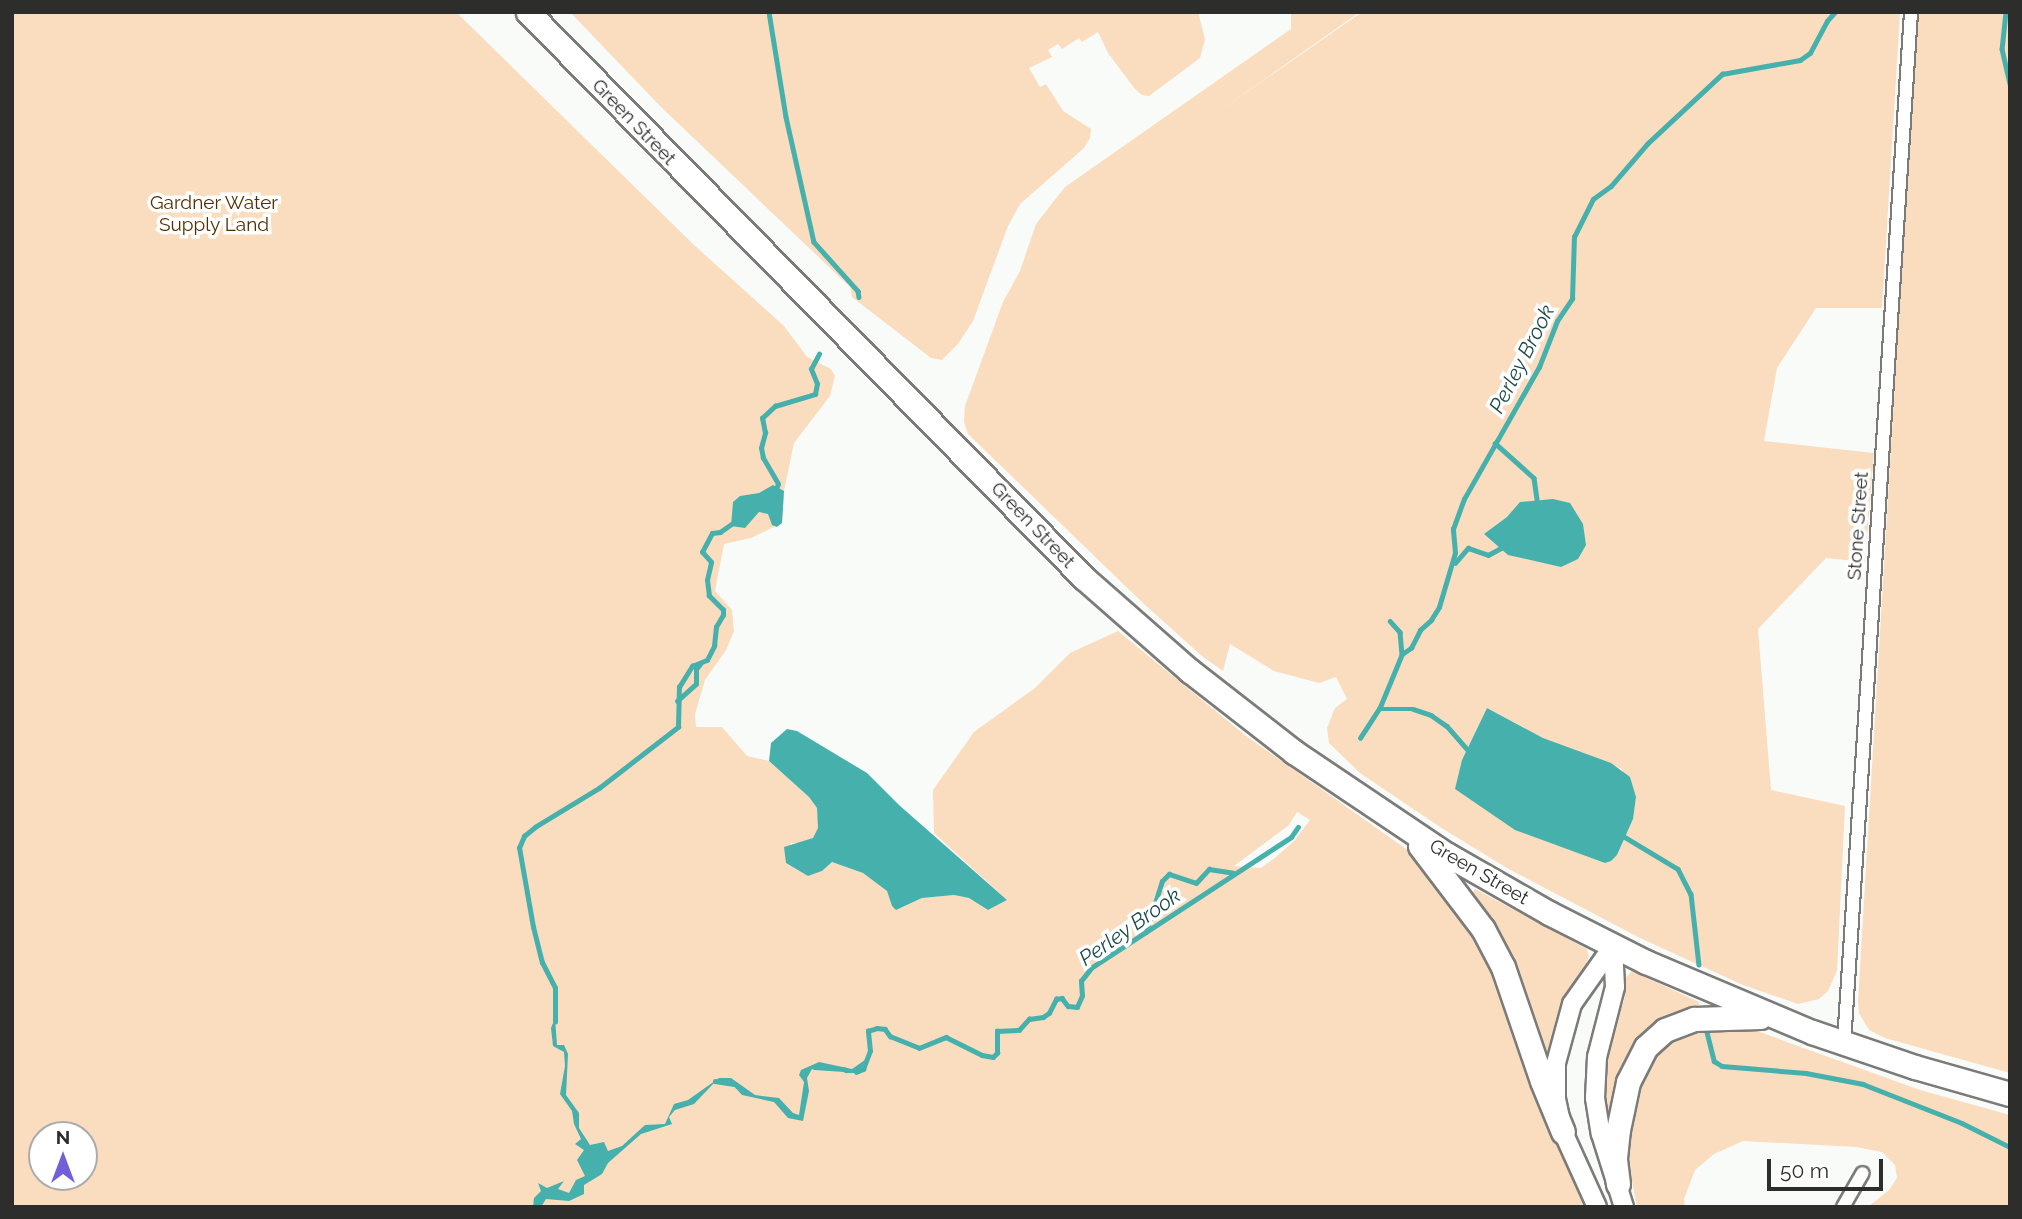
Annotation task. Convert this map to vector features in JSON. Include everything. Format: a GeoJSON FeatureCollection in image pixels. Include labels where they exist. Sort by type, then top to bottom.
{"type":"FeatureCollection","features":[{"type":"Feature","properties":{"kind":"highway","name":"Green Street"},"geometry":{"type":"LineString","coordinates":[[528,12],[1084,578],[1136,626],[1245,715],[1404,828],[1497,884],[1613,946],[1776,1018],[1844,1043],[2010,1094]]}},
{"type":"Feature","properties":{"kind":"highway"},"geometry":{"type":"LineString","coordinates":[[1404,828],[1461,897],[1497,954],[1563,1132]]}},
{"type":"Feature","properties":{"kind":"highway"},"geometry":{"type":"LineString","coordinates":[[1621,1196],[1616,1144],[1626,1090],[1634,1066],[1653,1039],[1665,1030],[1694,1019],[1776,1018]]}},
{"type":"Feature","properties":{"kind":"street","name":"Stone Street"},"geometry":{"type":"LineString","coordinates":[[1844,1043],[1911,12]]}},
{"type":"Feature","properties":{"kind":"street"},"geometry":{"type":"LineString","coordinates":[[1597,1207],[1563,1132],[1555,1084],[1563,1027],[1580,990],[1613,946]]}},
{"type":"Feature","properties":{"kind":"street"},"geometry":{"type":"LineString","coordinates":[[1613,946],[1615,987],[1599,1048],[1594,1087],[1601,1134],[1621,1196]]}},
{"type":"Feature","properties":{"kind":"street"},"geometry":{"type":"LineString","coordinates":[[1843,1207],[1863,1172]]}},
{"type":"Feature","properties":{"kind":"green space","name":"Gardner Water Supply Land"},"geometry":{"type":"Polygon","coordinates":[[[12,12],[456,12],[694,245],[784,326],[807,357],[831,369],[835,376],[830,396],[794,443],[784,491],[782,523],[751,538],[724,544],[715,591],[732,610],[734,631],[726,650],[705,680],[695,714],[696,727],[722,727],[747,756],[769,761],[809,797],[817,808],[819,828],[814,838],[803,844],[791,843],[786,863],[808,876],[822,871],[832,862],[863,873],[887,891],[892,906],[901,908],[922,898],[954,895],[969,898],[988,910],[1007,900],[934,833],[933,790],[974,732],[1035,688],[1070,653],[1118,631],[1246,736],[1409,851],[1427,868],[1494,960],[1589,1207],[12,1207],[12,12]],[[1297,812],[1289,825],[1234,866],[1261,868],[1295,840],[1310,820],[1297,812]]]}},
{"type":"Feature","properties":{"kind":"green space"},"geometry":{"type":"Polygon","coordinates":[[[570,12],[1198,12],[1205,39],[1200,58],[1149,96],[1142,95],[1135,89],[1108,53],[1098,32],[1082,42],[1079,38],[1062,49],[1058,44],[1048,50],[1052,57],[1029,68],[1040,87],[1046,84],[1063,111],[1091,129],[1090,138],[1084,148],[1020,204],[1008,226],[973,321],[958,344],[942,360],[931,358],[852,297],[850,287],[660,106],[570,12]]]}},
{"type":"Feature","properties":{"kind":"green space"},"geometry":{"type":"Polygon","coordinates":[[[1291,12],[1360,12],[1208,119],[1362,12],[1900,12],[1882,308],[1816,308],[1777,368],[1764,441],[1874,453],[1865,562],[1826,558],[1758,629],[1771,790],[1845,806],[1837,971],[1828,991],[1819,999],[1798,1004],[1743,985],[1640,938],[1507,868],[1440,827],[1360,773],[1329,743],[1327,728],[1335,708],[1347,699],[1336,677],[1319,683],[1274,671],[1230,644],[1223,671],[1202,656],[1144,604],[968,434],[964,422],[965,406],[1003,302],[1020,271],[1036,224],[1065,187],[1291,29],[1291,12]],[[1487,708],[1462,760],[1617,855],[1633,819],[1622,769],[1543,738],[1487,708]]]}},
{"type":"Feature","properties":{"kind":"green space"},"geometry":{"type":"Polygon","coordinates":[[[1917,12],[2010,12],[2010,1073],[1885,1038],[1869,1030],[1859,1013],[1858,1002],[1917,12]]]}},
{"type":"Feature","properties":{"kind":"green space"},"geometry":{"type":"Polygon","coordinates":[[[1475,889],[1587,949],[1589,957],[1555,1029],[1549,1060],[1544,1060],[1508,952],[1473,892],[1475,889]]]}},
{"type":"Feature","properties":{"kind":"green space"},"geometry":{"type":"Polygon","coordinates":[[[1632,971],[1699,1002],[1699,1009],[1664,1022],[1611,1121],[1604,1121],[1602,1072],[1610,1035],[1624,1001],[1626,977],[1632,971]]]}},
{"type":"Feature","properties":{"kind":"green space"},"geometry":{"type":"Polygon","coordinates":[[[1732,1022],[1920,1090],[2010,1115],[2010,1207],[1868,1207],[1889,1190],[1897,1178],[1895,1165],[1882,1152],[1856,1147],[1743,1141],[1714,1154],[1695,1170],[1684,1199],[1685,1207],[1637,1207],[1627,1156],[1629,1125],[1647,1067],[1665,1045],[1684,1030],[1732,1022]]]}},
{"type":"Feature","properties":{"kind":"water"},"geometry":{"type":"Polygon","coordinates":[[[773,485],[784,491],[782,523],[777,527],[772,525],[768,514],[759,512],[745,528],[731,526],[733,502],[740,496],[759,493],[773,485]]]}},
{"type":"Feature","properties":{"kind":"water"},"geometry":{"type":"Polygon","coordinates":[[[1553,499],[1570,503],[1583,524],[1586,545],[1578,559],[1561,567],[1508,555],[1484,534],[1507,517],[1520,502],[1553,499]]]}},
{"type":"Feature","properties":{"kind":"water"},"geometry":{"type":"Polygon","coordinates":[[[1487,708],[1543,738],[1611,763],[1630,777],[1636,797],[1633,819],[1617,855],[1611,861],[1605,863],[1515,830],[1455,789],[1462,760],[1487,708]]]}},
{"type":"Feature","properties":{"kind":"water"},"geometry":{"type":"Polygon","coordinates":[[[787,729],[797,731],[867,773],[899,805],[1007,900],[988,910],[969,898],[954,895],[922,898],[896,910],[887,891],[863,873],[832,862],[822,871],[808,876],[786,863],[784,847],[813,838],[818,828],[817,808],[809,797],[769,761],[771,743],[787,729]]]}},
{"type":"Feature","properties":{"kind":"water"},"geometry":{"type":"Polygon","coordinates":[[[555,1018],[557,1045],[564,1045],[568,1054],[566,1095],[579,1113],[579,1128],[590,1145],[604,1142],[608,1151],[622,1146],[645,1125],[665,1124],[674,1104],[688,1100],[719,1078],[731,1078],[755,1095],[779,1098],[793,1113],[799,1115],[804,1082],[799,1075],[801,1070],[819,1062],[852,1069],[865,1060],[859,1073],[845,1073],[839,1068],[818,1066],[812,1069],[807,1078],[809,1091],[803,1121],[788,1118],[774,1102],[742,1095],[729,1081],[715,1082],[694,1104],[675,1110],[669,1117],[672,1124],[641,1134],[608,1163],[602,1174],[584,1185],[584,1194],[569,1201],[546,1199],[541,1207],[533,1207],[534,1198],[541,1191],[538,1183],[547,1188],[564,1181],[558,1189],[569,1193],[576,1180],[585,1176],[577,1160],[584,1150],[575,1144],[581,1139],[572,1111],[560,1094],[565,1066],[564,1052],[553,1046],[551,1028],[555,1018]]]}},
{"type":"Feature","properties":{"kind":"waterway"},"geometry":{"type":"LineString","coordinates":[[769,12],[786,117],[814,242],[858,291],[859,297]]}},
{"type":"Feature","properties":{"kind":"waterway","name":"Perley Brook"},"geometry":{"type":"LineString","coordinates":[[1360,738],[1380,707],[1402,654],[1411,648],[1420,630],[1431,620],[1439,607],[1455,553],[1453,529],[1464,499],[1539,367],[1557,321],[1572,299],[1574,237],[1593,199],[1611,186],[1647,144],[1722,74],[1800,60],[1810,53],[1827,21],[1835,12]]}},
{"type":"Feature","properties":{"kind":"waterway"},"geometry":{"type":"LineString","coordinates":[[2006,12],[2002,49],[2010,84]]}},
{"type":"Feature","properties":{"kind":"waterway"},"geometry":{"type":"LineString","coordinates":[[776,489],[778,484],[763,458],[761,448],[765,433],[762,418],[775,406],[815,394],[817,384],[811,369],[819,354]]}},
{"type":"Feature","properties":{"kind":"waterway"},"geometry":{"type":"LineString","coordinates":[[1495,443],[1534,478],[1538,505]]}},
{"type":"Feature","properties":{"kind":"waterway"},"geometry":{"type":"LineString","coordinates":[[555,1022],[555,988],[542,963],[519,848],[524,836],[535,827],[599,788],[678,727],[679,687],[692,666],[707,660],[714,646],[716,627],[723,615],[723,610],[709,596],[707,580],[711,562],[702,552],[712,533],[720,532],[733,523]]}},
{"type":"Feature","properties":{"kind":"waterway"},"geometry":{"type":"LineString","coordinates":[[1455,563],[1468,548],[1488,555],[1505,546]]}},
{"type":"Feature","properties":{"kind":"waterway"},"geometry":{"type":"LineString","coordinates":[[1390,621],[1400,632],[1402,654]]}},
{"type":"Feature","properties":{"kind":"waterway"},"geometry":{"type":"LineString","coordinates":[[677,701],[696,684],[696,669],[700,664]]}},
{"type":"Feature","properties":{"kind":"waterway"},"geometry":{"type":"LineString","coordinates":[[1379,709],[1413,709],[1431,715],[1447,726],[1470,752]]}},
{"type":"Feature","properties":{"kind":"waterway","name":"Perley Brook"},"geometry":{"type":"LineString","coordinates":[[856,1072],[863,1069],[870,1051],[868,1031],[877,1028],[885,1029],[890,1036],[919,1048],[946,1037],[982,1055],[993,1057],[997,1053],[997,1031],[1019,1030],[1029,1019],[1043,1017],[1049,1013],[1056,999],[1062,998],[1068,1006],[1077,1007],[1082,996],[1081,981],[1091,968],[1291,837],[1298,827]]}},
{"type":"Feature","properties":{"kind":"waterway"},"geometry":{"type":"LineString","coordinates":[[1623,836],[1678,869],[1691,894],[1699,965]]}},
{"type":"Feature","properties":{"kind":"waterway"},"geometry":{"type":"LineString","coordinates":[[1146,932],[1162,881],[1169,874],[1196,883],[1209,869],[1233,873]]}},
{"type":"Feature","properties":{"kind":"waterway"},"geometry":{"type":"LineString","coordinates":[[1707,1032],[1714,1061],[1722,1066],[1806,1073],[1863,1084],[1962,1123],[2010,1147]]}},
{"type":"Feature","properties":{"kind":"waterway","name":"Perley Brook"},"geometry":{"type":"LineString","coordinates":[[814,1067],[844,1069]]}},
{"type":"Feature","properties":{"kind":"waterway","name":"Perley Brook"},"geometry":{"type":"LineString","coordinates":[[715,1081],[734,1084]]}}]}
